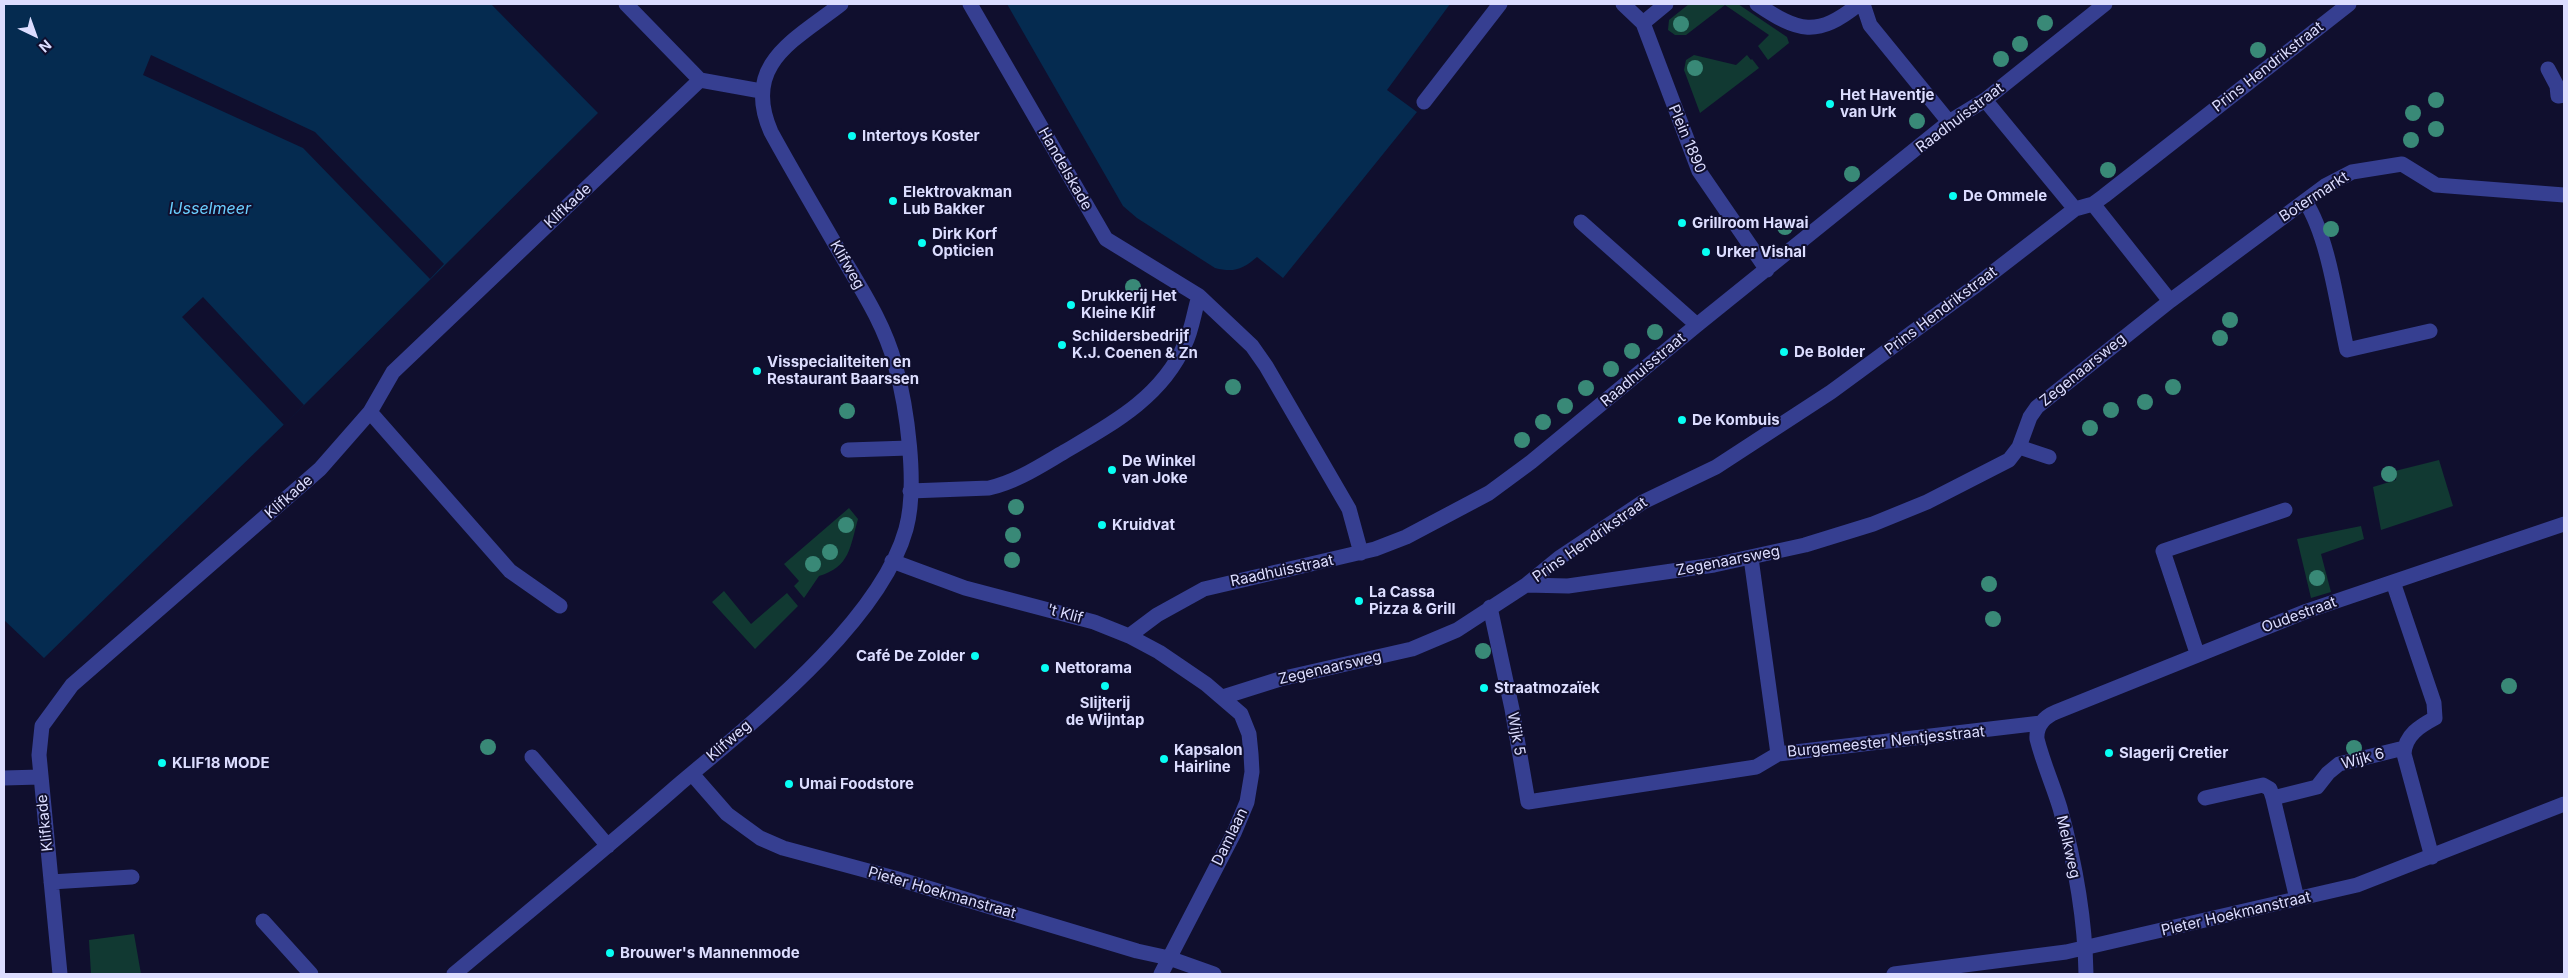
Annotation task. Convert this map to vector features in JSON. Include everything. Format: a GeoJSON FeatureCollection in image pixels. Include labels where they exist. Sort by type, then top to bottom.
{"type":"FeatureCollection","features":[{"type":"Feature","properties":{"kind":"street"},"geometry":{"type":"LineString","coordinates":[[626,4],[700,80],[761,91],[768,70],[780,52],[841,4]]}},
{"type":"Feature","properties":{"kind":"street","name":"Handelskade"},"geometry":{"type":"LineString","coordinates":[[970,4],[1106,239],[1199,296],[1252,346],[1270,372],[1350,509],[1361,553]]}},
{"type":"Feature","properties":{"kind":"street"},"geometry":{"type":"LineString","coordinates":[[1424,102],[1500,4]]}},
{"type":"Feature","properties":{"kind":"street","name":"Plein 1890"},"geometry":{"type":"LineString","coordinates":[[1623,4],[1643,23],[1699,171],[1767,270]]}},
{"type":"Feature","properties":{"kind":"street"},"geometry":{"type":"LineString","coordinates":[[1643,23],[1666,4]]}},
{"type":"Feature","properties":{"kind":"street"},"geometry":{"type":"LineString","coordinates":[[1757,4],[1784,22],[1798,28],[1819,26],[1833,21],[1861,4],[1870,25],[1950,122]]}},
{"type":"Feature","properties":{"kind":"street","name":"Raadhuisstraat"},"geometry":{"type":"LineString","coordinates":[[1129,636],[1158,615],[1204,588],[1361,553],[1406,537],[1489,493],[1538,456],[1697,325],[1950,122],[1985,100],[2105,4]]}},
{"type":"Feature","properties":{"kind":"street","name":"Prins Hendrikstraat"},"geometry":{"type":"LineString","coordinates":[[1526,585],[1559,558],[1643,502],[1716,468],[1831,392],[1974,288],[2075,209],[2093,204],[2349,4]]}},
{"type":"Feature","properties":{"kind":"street"},"geometry":{"type":"LineString","coordinates":[[2548,69],[2557,86],[2558,96],[2564,95]]}},
{"type":"Feature","properties":{"kind":"street","name":"Klifkade"},"geometry":{"type":"LineString","coordinates":[[60,974],[40,776],[39,755],[42,726],[72,685],[320,469],[370,412],[393,372],[700,80]]}},
{"type":"Feature","properties":{"kind":"street","name":"Klifweg"},"geometry":{"type":"LineString","coordinates":[[454,974],[692,774],[773,703],[835,643],[865,607],[892,561],[906,529],[910,491],[909,448],[904,400],[895,362],[880,322],[771,132],[761,104],[761,91]]}},
{"type":"Feature","properties":{"kind":"street"},"geometry":{"type":"LineString","coordinates":[[1985,100],[2075,209]]}},
{"type":"Feature","properties":{"kind":"street","name":"Botermarkt"},"geometry":{"type":"LineString","coordinates":[[2170,301],[2325,186],[2352,172],[2402,164],[2436,185],[2564,195]]}},
{"type":"Feature","properties":{"kind":"street"},"geometry":{"type":"LineString","coordinates":[[2305,201],[2312,211],[2324,246],[2347,350],[2430,330]]}},
{"type":"Feature","properties":{"kind":"street"},"geometry":{"type":"LineString","coordinates":[[2093,204],[2170,301]]}},
{"type":"Feature","properties":{"kind":"street"},"geometry":{"type":"LineString","coordinates":[[1581,222],[1697,325]]}},
{"type":"Feature","properties":{"kind":"street"},"geometry":{"type":"LineString","coordinates":[[910,491],[999,486],[1021,477],[1122,418],[1150,395],[1177,360],[1186,342],[1199,296]]}},
{"type":"Feature","properties":{"kind":"street","name":"Zegenaarsweg"},"geometry":{"type":"LineString","coordinates":[[1223,697],[1280,679],[1412,649],[1457,630],[1526,585],[1568,586],[1750,558],[1839,536],[1905,512],[2004,463],[2019,446],[2030,417],[2037,407],[2170,301]]}},
{"type":"Feature","properties":{"kind":"street"},"geometry":{"type":"LineString","coordinates":[[370,412],[510,571],[560,606]]}},
{"type":"Feature","properties":{"kind":"street"},"geometry":{"type":"LineString","coordinates":[[2019,446],[2049,457]]}},
{"type":"Feature","properties":{"kind":"street"},"geometry":{"type":"LineString","coordinates":[[848,450],[909,448]]}},
{"type":"Feature","properties":{"kind":"street"},"geometry":{"type":"LineString","coordinates":[[2198,654],[2163,551],[2285,510]]}},
{"type":"Feature","properties":{"kind":"street","name":"Oudestraat"},"geometry":{"type":"LineString","coordinates":[[2040,724],[2056,712],[2307,611],[2564,524]]}},
{"type":"Feature","properties":{"kind":"street"},"geometry":{"type":"LineString","coordinates":[[1750,558],[1778,754]]}},
{"type":"Feature","properties":{"kind":"street","name":"'t Klif"},"geometry":{"type":"LineString","coordinates":[[892,561],[965,588],[1094,622],[1129,636],[1159,652],[1223,697]]}},
{"type":"Feature","properties":{"kind":"street"},"geometry":{"type":"LineString","coordinates":[[2393,582],[2434,703],[2436,718],[2418,727],[2404,748],[2406,764],[2432,857]]}},
{"type":"Feature","properties":{"kind":"street","name":"Wijk 5"},"geometry":{"type":"LineString","coordinates":[[1490,607],[1512,709],[1528,802]]}},
{"type":"Feature","properties":{"kind":"street","name":"Damlaan"},"geometry":{"type":"LineString","coordinates":[[1161,974],[1234,833],[1250,790],[1252,772],[1249,734],[1241,714],[1223,697]]}},
{"type":"Feature","properties":{"kind":"street","name":"Burgemeester Nentjesstraat"},"geometry":{"type":"LineString","coordinates":[[1528,802],[1756,767],[1778,754],[2040,724]]}},
{"type":"Feature","properties":{"kind":"street","name":"Melkweg"},"geometry":{"type":"LineString","coordinates":[[2040,724],[2037,739],[2064,827],[2082,912],[2086,974]]}},
{"type":"Feature","properties":{"kind":"street","name":"Wijk 6"},"geometry":{"type":"LineString","coordinates":[[2273,798],[2317,787],[2328,773],[2339,764],[2404,748]]}},
{"type":"Feature","properties":{"kind":"street"},"geometry":{"type":"LineString","coordinates":[[532,757],[608,846]]}},
{"type":"Feature","properties":{"kind":"street","name":"Pieter Hoekmanstraat"},"geometry":{"type":"LineString","coordinates":[[692,774],[727,814],[760,838],[783,848],[898,879],[1137,951],[1169,958],[1214,974]]}},
{"type":"Feature","properties":{"kind":"street"},"geometry":{"type":"LineString","coordinates":[[4,778],[40,776]]}},
{"type":"Feature","properties":{"kind":"street"},"geometry":{"type":"LineString","coordinates":[[2205,798],[2264,785],[2270,789],[2297,899]]}},
{"type":"Feature","properties":{"kind":"street","name":"Pieter Hoekmanstraat"},"geometry":{"type":"LineString","coordinates":[[1894,974],[2085,948],[2357,885],[2564,804]]}},
{"type":"Feature","properties":{"kind":"street"},"geometry":{"type":"LineString","coordinates":[[51,882],[132,877]]}},
{"type":"Feature","properties":{"kind":"street"},"geometry":{"type":"LineString","coordinates":[[262,920],[311,974]]}},
{"type":"Feature","properties":{"kind":"green space"},"geometry":{"type":"Polygon","coordinates":[[[1689,4],[1738,4],[1787,37],[1789,43],[1768,60],[1758,46],[1769,35],[1725,5],[1686,35],[1675,35],[1668,30],[1669,20],[1689,4]]]}},
{"type":"Feature","properties":{"kind":"green space"},"geometry":{"type":"Polygon","coordinates":[[[1694,55],[1736,65],[1747,55],[1759,68],[1700,113],[1684,70],[1686,60],[1694,55]]]}},
{"type":"Feature","properties":{"kind":"green space"},"geometry":{"type":"Polygon","coordinates":[[[2439,460],[2453,506],[2381,530],[2373,487],[2396,480],[2395,471],[2439,460]]]}},
{"type":"Feature","properties":{"kind":"green space"},"geometry":{"type":"Polygon","coordinates":[[[849,508],[858,519],[847,555],[837,567],[819,576],[804,598],[794,586],[799,581],[784,564],[849,508]]]}},
{"type":"Feature","properties":{"kind":"green space"},"geometry":{"type":"Polygon","coordinates":[[[2361,526],[2364,539],[2321,554],[2331,592],[2311,598],[2297,539],[2361,526]]]}},
{"type":"Feature","properties":{"kind":"green space"},"geometry":{"type":"Polygon","coordinates":[[[724,591],[751,624],[787,593],[798,606],[755,649],[712,602],[724,591]]]}},
{"type":"Feature","properties":{"kind":"green space"},"geometry":{"type":"Polygon","coordinates":[[[134,934],[141,974],[91,974],[89,940],[134,934]]]}},
{"type":"Feature","properties":{"kind":"water","name":"IJsselmeer"},"geometry":{"type":"Polygon","coordinates":[[[4,4],[491,4],[598,113],[304,405],[44,658],[4,620],[4,4]]]}},
{"type":"Feature","properties":{"kind":"water"},"geometry":{"type":"Polygon","coordinates":[[[1007,4],[1450,4],[1387,90],[1417,112],[1283,278],[1257,257],[1238,269],[1215,268],[1137,218],[1123,206],[1007,4]]]}},
{"type":"Feature","properties":{"kind":"pier"},"geometry":{"type":"Polygon","coordinates":[[[151,55],[315,132],[444,264],[430,279],[303,148],[143,75],[151,55]]]}},
{"type":"Feature","properties":{"kind":"pier"},"geometry":{"type":"Polygon","coordinates":[[[203,297],[304,405],[284,425],[182,317],[203,297]]]}},
{"type":"Feature","properties":{"kind":"place","name":"Het Haventje van Urk"},"geometry":{"type":"Point","coordinates":[1830,104]}},
{"type":"Feature","properties":{"kind":"place","name":"Intertoys Koster"},"geometry":{"type":"Point","coordinates":[852,136]}},
{"type":"Feature","properties":{"kind":"place","name":"De Ommele"},"geometry":{"type":"Point","coordinates":[1953,196]}},
{"type":"Feature","properties":{"kind":"place","name":"Elektrovakman Lub Bakker"},"geometry":{"type":"Point","coordinates":[893,201]}},
{"type":"Feature","properties":{"kind":"place","name":"Grillroom Hawai"},"geometry":{"type":"Point","coordinates":[1682,223]}},
{"type":"Feature","properties":{"kind":"place","name":"Dirk Korf Opticien"},"geometry":{"type":"Point","coordinates":[922,243]}},
{"type":"Feature","properties":{"kind":"place","name":"Urker Vishal"},"geometry":{"type":"Point","coordinates":[1706,252]}},
{"type":"Feature","properties":{"kind":"place","name":"Drukkerij Het Kleine Klif"},"geometry":{"type":"Point","coordinates":[1071,305]}},
{"type":"Feature","properties":{"kind":"place","name":"Schildersbedrijf K.J. Coenen & Zn"},"geometry":{"type":"Point","coordinates":[1062,345]}},
{"type":"Feature","properties":{"kind":"place","name":"De Bolder"},"geometry":{"type":"Point","coordinates":[1784,352]}},
{"type":"Feature","properties":{"kind":"place","name":"Visspecialiteiten en Restaurant Baarssen"},"geometry":{"type":"Point","coordinates":[757,371]}},
{"type":"Feature","properties":{"kind":"place","name":"De Kombuis"},"geometry":{"type":"Point","coordinates":[1682,420]}},
{"type":"Feature","properties":{"kind":"place","name":"De Winkel van Joke"},"geometry":{"type":"Point","coordinates":[1112,470]}},
{"type":"Feature","properties":{"kind":"place","name":"Kruidvat"},"geometry":{"type":"Point","coordinates":[1102,525]}},
{"type":"Feature","properties":{"kind":"place","name":"La Cassa Pizza & Grill"},"geometry":{"type":"Point","coordinates":[1359,601]}},
{"type":"Feature","properties":{"kind":"place","name":"Café De Zolder"},"geometry":{"type":"Point","coordinates":[975,656]}},
{"type":"Feature","properties":{"kind":"place","name":"Nettorama"},"geometry":{"type":"Point","coordinates":[1045,668]}},
{"type":"Feature","properties":{"kind":"place","name":"Slijterij de Wijntap"},"geometry":{"type":"Point","coordinates":[1105,686]}},
{"type":"Feature","properties":{"kind":"place","name":"Straatmozaïek"},"geometry":{"type":"Point","coordinates":[1484,688]}},
{"type":"Feature","properties":{"kind":"place","name":"Slagerij Cretier"},"geometry":{"type":"Point","coordinates":[2109,753]}},
{"type":"Feature","properties":{"kind":"place","name":"Kapsalon Hairline"},"geometry":{"type":"Point","coordinates":[1164,759]}},
{"type":"Feature","properties":{"kind":"place","name":"KLIF18 MODE"},"geometry":{"type":"Point","coordinates":[162,763]}},
{"type":"Feature","properties":{"kind":"place","name":"Umai Foodstore"},"geometry":{"type":"Point","coordinates":[789,784]}},
{"type":"Feature","properties":{"kind":"place","name":"Brouwer's Mannenmode"},"geometry":{"type":"Point","coordinates":[610,953]}}]}
